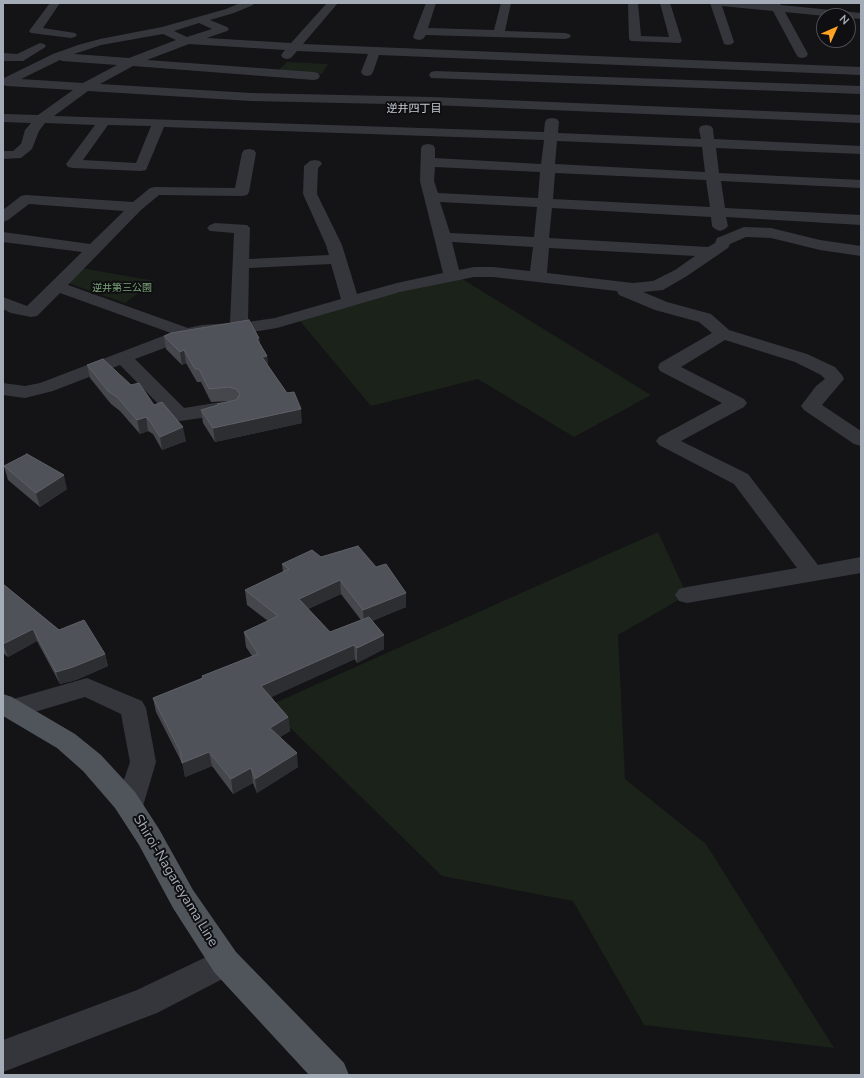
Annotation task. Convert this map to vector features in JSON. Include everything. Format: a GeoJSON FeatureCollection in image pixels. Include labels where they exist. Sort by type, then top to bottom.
{"type":"FeatureCollection","features":[{"type":"Feature","properties":{"kind":"main road","name":"Shiroi-Nagareyama Line"},"geometry":{"type":"LineString","coordinates":[[7,706],[66,741],[92,763],[129,806],[149,837],[183,899],[225,962],[332,1075]]}},
{"type":"Feature","properties":{"kind":"street"},"geometry":{"type":"LineString","coordinates":[[55,3],[35,32],[71,35]]}},
{"type":"Feature","properties":{"kind":"street"},"geometry":{"type":"LineString","coordinates":[[5,83],[57,57],[82,47],[100,42],[164,30],[240,8],[249,3]]}},
{"type":"Feature","properties":{"kind":"street"},"geometry":{"type":"LineString","coordinates":[[226,125],[270,73],[333,3]]}},
{"type":"Feature","properties":{"kind":"street"},"geometry":{"type":"LineString","coordinates":[[431,3],[420,34],[565,36]]}},
{"type":"Feature","properties":{"kind":"street"},"geometry":{"type":"LineString","coordinates":[[499,34],[506,3]]}},
{"type":"Feature","properties":{"kind":"street"},"geometry":{"type":"LineString","coordinates":[[633,3],[635,39],[676,41],[665,3]]}},
{"type":"Feature","properties":{"kind":"street"},"geometry":{"type":"LineString","coordinates":[[715,3],[728,42]]}},
{"type":"Feature","properties":{"kind":"street"},"geometry":{"type":"LineString","coordinates":[[719,3],[776,6],[816,11]]}},
{"type":"Feature","properties":{"kind":"street"},"geometry":{"type":"LineString","coordinates":[[776,6],[802,54]]}},
{"type":"Feature","properties":{"kind":"street"},"geometry":{"type":"LineString","coordinates":[[3,155],[16,155],[27,146],[32,130],[41,119],[85,87],[129,63],[185,40],[223,29],[200,20]]}},
{"type":"Feature","properties":{"kind":"street"},"geometry":{"type":"LineString","coordinates":[[164,30],[185,40],[295,47],[861,71]]}},
{"type":"Feature","properties":{"kind":"street"},"geometry":{"type":"LineString","coordinates":[[3,57],[19,58],[40,46]]}},
{"type":"Feature","properties":{"kind":"street"},"geometry":{"type":"LineString","coordinates":[[367,72],[376,51]]}},
{"type":"Feature","properties":{"kind":"street"},"geometry":{"type":"LineString","coordinates":[[436,54],[429,131],[427,181],[443,237],[452,276]]}},
{"type":"Feature","properties":{"kind":"street"},"geometry":{"type":"LineString","coordinates":[[57,57],[314,76]]}},
{"type":"Feature","properties":{"kind":"street"},"geometry":{"type":"LineString","coordinates":[[434,75],[699,84],[860,93]]}},
{"type":"Feature","properties":{"kind":"street"},"geometry":{"type":"LineString","coordinates":[[538,278],[556,79]]}},
{"type":"Feature","properties":{"kind":"street"},"geometry":{"type":"LineString","coordinates":[[5,83],[251,97],[432,101],[861,119]]}},
{"type":"Feature","properties":{"kind":"street"},"geometry":{"type":"LineString","coordinates":[[3,389],[25,392],[46,387],[185,334],[202,330],[238,328],[277,323],[397,288],[474,272],[493,272],[614,287],[633,288],[657,286],[681,273],[722,245],[723,241],[699,84]]}},
{"type":"Feature","properties":{"kind":"street"},"geometry":{"type":"LineString","coordinates":[[3,118],[429,131],[861,150]]}},
{"type":"Feature","properties":{"kind":"street"},"geometry":{"type":"LineString","coordinates":[[104,121],[73,164],[141,166],[159,123]]}},
{"type":"Feature","properties":{"kind":"street"},"geometry":{"type":"LineString","coordinates":[[3,302],[17,309],[31,312],[136,207],[155,191],[242,192],[249,153]]}},
{"type":"Feature","properties":{"kind":"street"},"geometry":{"type":"LineString","coordinates":[[427,162],[861,184]]}},
{"type":"Feature","properties":{"kind":"street"},"geometry":{"type":"LineString","coordinates":[[315,164],[311,166],[310,194],[334,245],[350,302]]}},
{"type":"Feature","properties":{"kind":"street"},"geometry":{"type":"LineString","coordinates":[[431,197],[861,220]]}},
{"type":"Feature","properties":{"kind":"street"},"geometry":{"type":"LineString","coordinates":[[3,217],[26,198],[136,207]]}},
{"type":"Feature","properties":{"kind":"street"},"geometry":{"type":"LineString","coordinates":[[215,228],[242,228],[238,328]]}},
{"type":"Feature","properties":{"kind":"street"},"geometry":{"type":"LineString","coordinates":[[723,241],[744,232],[771,233],[820,245],[861,251]]}},
{"type":"Feature","properties":{"kind":"street"},"geometry":{"type":"LineString","coordinates":[[3,236],[93,249]]}},
{"type":"Feature","properties":{"kind":"street"},"geometry":{"type":"LineString","coordinates":[[443,237],[710,252]]}},
{"type":"Feature","properties":{"kind":"street"},"geometry":{"type":"LineString","coordinates":[[240,264],[339,259]]}},
{"type":"Feature","properties":{"kind":"street"},"geometry":{"type":"LineString","coordinates":[[56,286],[177,329],[185,334]]}},
{"type":"Feature","properties":{"kind":"street"},"geometry":{"type":"LineString","coordinates":[[614,287],[661,306],[705,318],[723,334],[801,358],[828,371],[834,379],[823,390],[812,406],[861,440]]}},
{"type":"Feature","properties":{"kind":"street"},"geometry":{"type":"LineString","coordinates":[[723,334],[667,367],[737,403],[666,440],[741,479],[812,573]]}},
{"type":"Feature","properties":{"kind":"street"},"geometry":{"type":"LineString","coordinates":[[122,357],[180,415],[230,408]]}},
{"type":"Feature","properties":{"kind":"street"},"geometry":{"type":"LineString","coordinates":[[687,595],[861,565]]}},
{"type":"Feature","properties":{"kind":"street"},"geometry":{"type":"LineString","coordinates":[[7,706],[87,687],[133,708],[143,762],[129,806]]}},
{"type":"Feature","properties":{"kind":"street"},"geometry":{"type":"LineString","coordinates":[[3,1056],[146,1002],[225,962]]}},
{"type":"Feature","properties":{"kind":"green space"},"geometry":{"type":"Polygon","coordinates":[[[287,62],[328,64],[322,74],[282,72],[279,70],[287,62]]]}},
{"type":"Feature","properties":{"kind":"green space","name":"逆井第三公園"},"geometry":{"type":"Polygon","coordinates":[[[81,268],[155,281],[125,303],[71,284],[69,280],[81,268]]]}},
{"type":"Feature","properties":{"kind":"green space"},"geometry":{"type":"Polygon","coordinates":[[[459,277],[651,395],[574,437],[478,379],[371,406],[300,321],[401,289],[459,277]]]}},
{"type":"Feature","properties":{"kind":"green space"},"geometry":{"type":"Polygon","coordinates":[[[658,532],[687,595],[618,635],[625,779],[706,844],[834,1048],[644,1025],[573,901],[442,876],[268,706],[658,532]]]}},
{"type":"Feature","properties":{"kind":"building"},"geometry":{"type":"Polygon","coordinates":[[[249,320],[259,338],[257,339],[267,356],[262,357],[287,393],[294,392],[301,409],[213,428],[201,410],[218,405],[217,404],[236,400],[240,394],[236,389],[229,387],[209,389],[199,369],[195,369],[184,350],[180,352],[164,336],[171,333],[249,320]]]}},
{"type":"Feature","properties":{"kind":"building"},"geometry":{"type":"Polygon","coordinates":[[[103,359],[131,385],[139,383],[154,405],[162,402],[183,427],[160,437],[146,417],[137,420],[117,397],[108,391],[87,365],[103,359]]]}},
{"type":"Feature","properties":{"kind":"building"},"geometry":{"type":"Polygon","coordinates":[[[27,454],[64,475],[36,493],[4,466],[27,454]]]}},
{"type":"Feature","properties":{"kind":"building"},"geometry":{"type":"Polygon","coordinates":[[[358,546],[376,567],[386,564],[406,593],[363,610],[340,580],[299,599],[330,632],[369,617],[384,635],[357,648],[354,645],[261,686],[288,717],[270,728],[297,753],[255,779],[251,768],[231,779],[209,752],[182,763],[180,751],[153,698],[203,678],[202,676],[258,654],[244,632],[278,616],[245,590],[289,569],[282,564],[312,550],[321,557],[358,546]]]}},
{"type":"Feature","properties":{"kind":"building"},"geometry":{"type":"Polygon","coordinates":[[[3,584],[59,630],[84,620],[105,654],[56,672],[33,629],[3,644],[3,584]]]}},
{"type":"Feature","properties":{"kind":"district","name":"逆井四丁目"},"geometry":{"type":"Point","coordinates":[414,109]}}]}
